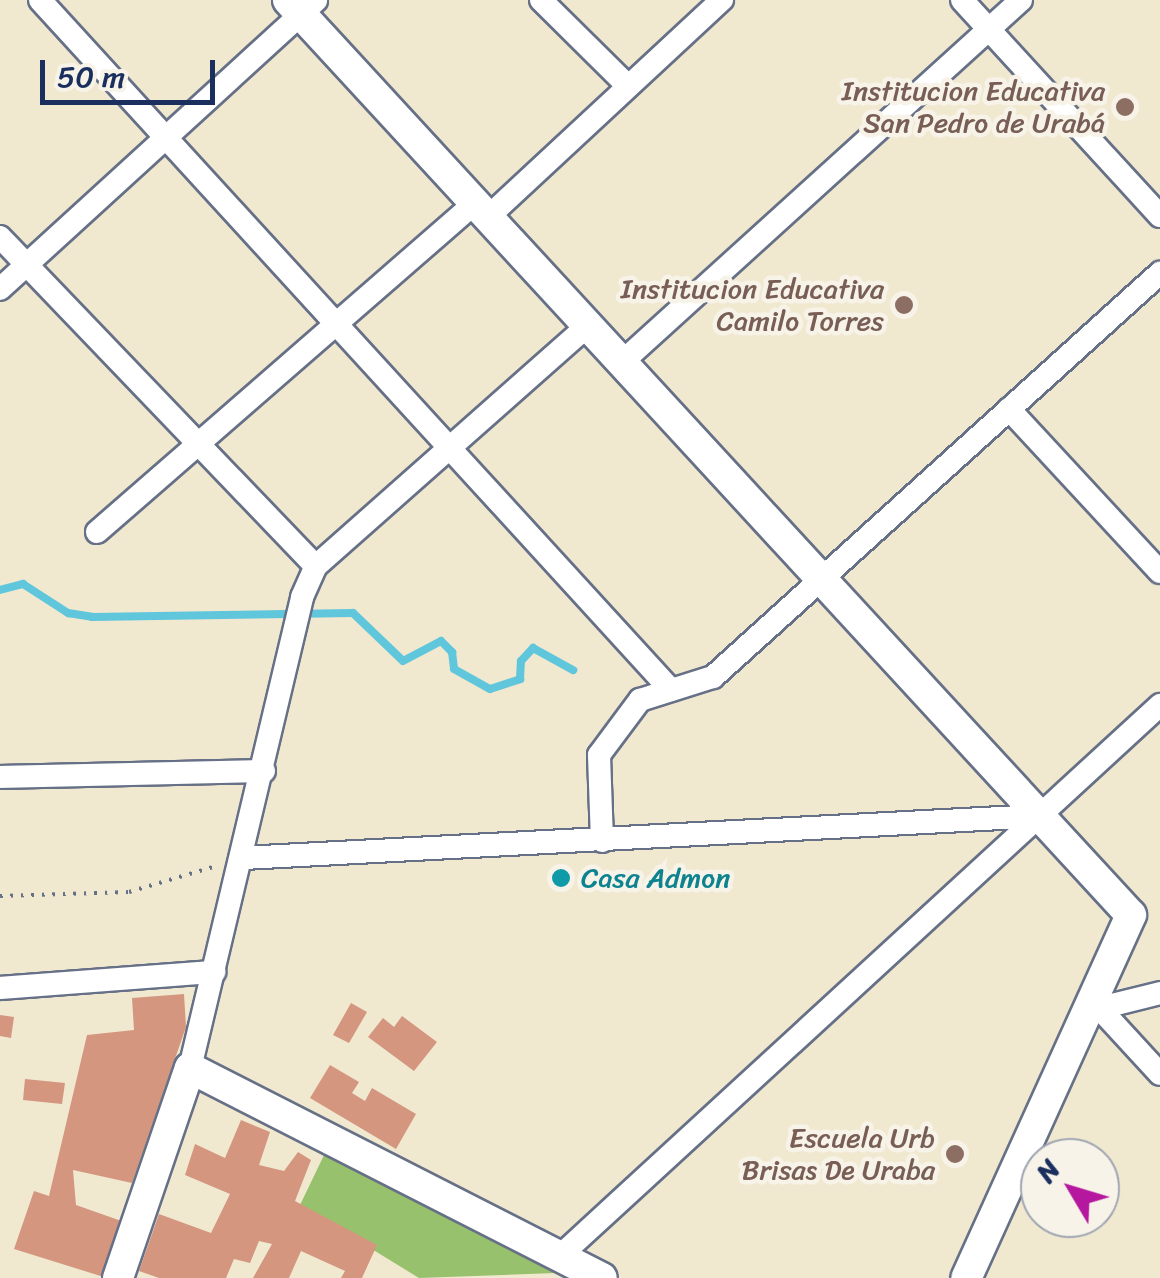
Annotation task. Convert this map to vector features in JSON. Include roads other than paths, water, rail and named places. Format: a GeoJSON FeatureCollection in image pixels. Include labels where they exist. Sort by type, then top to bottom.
{"type":"FeatureCollection","features":[{"type":"Feature","properties":{"kind":"street"},"geometry":{"type":"LineString","coordinates":[[40,0],[671,690]]}},
{"type":"Feature","properties":{"kind":"street"},"geometry":{"type":"LineString","coordinates":[[541,0],[627,85]]}},
{"type":"Feature","properties":{"kind":"street"},"geometry":{"type":"LineString","coordinates":[[98,532],[336,324],[481,210],[722,0]]}},
{"type":"Feature","properties":{"kind":"street"},"geometry":{"type":"LineString","coordinates":[[962,0],[1160,216]]}},
{"type":"Feature","properties":{"kind":"street"},"geometry":{"type":"LineString","coordinates":[[621,364],[1021,0]]}},
{"type":"Feature","properties":{"kind":"street"},"geometry":{"type":"LineString","coordinates":[[0,289],[166,138],[302,4],[621,364],[1131,915],[1096,1011],[966,1278]]}},
{"type":"Feature","properties":{"kind":"street"},"geometry":{"type":"LineString","coordinates":[[0,236],[196,446],[316,566]]}},
{"type":"Feature","properties":{"kind":"street"},"geometry":{"type":"LineString","coordinates":[[602,842],[599,755],[640,700],[712,677],[1160,273]]}},
{"type":"Feature","properties":{"kind":"street"},"geometry":{"type":"LineString","coordinates":[[118,1278],[190,1068],[290,664],[302,597],[316,566],[446,444],[588,325]]}},
{"type":"Feature","properties":{"kind":"street"},"geometry":{"type":"LineString","coordinates":[[1010,409],[1160,572]]}},
{"type":"Feature","properties":{"kind":"street"},"geometry":{"type":"LineString","coordinates":[[560,1256],[1160,705]]}},
{"type":"Feature","properties":{"kind":"street"},"geometry":{"type":"LineString","coordinates":[[0,778],[264,771]]}},
{"type":"Feature","properties":{"kind":"street"},"geometry":{"type":"LineString","coordinates":[[243,858],[1040,816]]}},
{"type":"Feature","properties":{"kind":"street"},"geometry":{"type":"LineString","coordinates":[[0,988],[214,972]]}},
{"type":"Feature","properties":{"kind":"street"},"geometry":{"type":"LineString","coordinates":[[1096,1011],[1160,993]]}},
{"type":"Feature","properties":{"kind":"street"},"geometry":{"type":"LineString","coordinates":[[1096,1011],[1160,1074]]}},
{"type":"Feature","properties":{"kind":"street"},"geometry":{"type":"LineString","coordinates":[[190,1068],[602,1278]]}},
{"type":"Feature","properties":{"kind":"waterway"},"geometry":{"type":"LineString","coordinates":[[0,590],[23,584],[68,613],[92,617],[353,613],[403,661],[441,641],[452,652],[454,669],[490,689],[520,679],[521,661],[533,648],[573,670]]}},
{"type":"Feature","properties":{"kind":"place","name":"Institucion Educativa San Pedro de Urabá"},"geometry":{"type":"Point","coordinates":[1125,107]}},
{"type":"Feature","properties":{"kind":"place","name":"Institucion Educativa Camilo Torres"},"geometry":{"type":"Point","coordinates":[904,305]}},
{"type":"Feature","properties":{"kind":"place","name":"Casa Admon"},"geometry":{"type":"Point","coordinates":[561,878]}},
{"type":"Feature","properties":{"kind":"place","name":"Escuela Urb Brisas De Uraba"},"geometry":{"type":"Point","coordinates":[955,1154]}}]}
